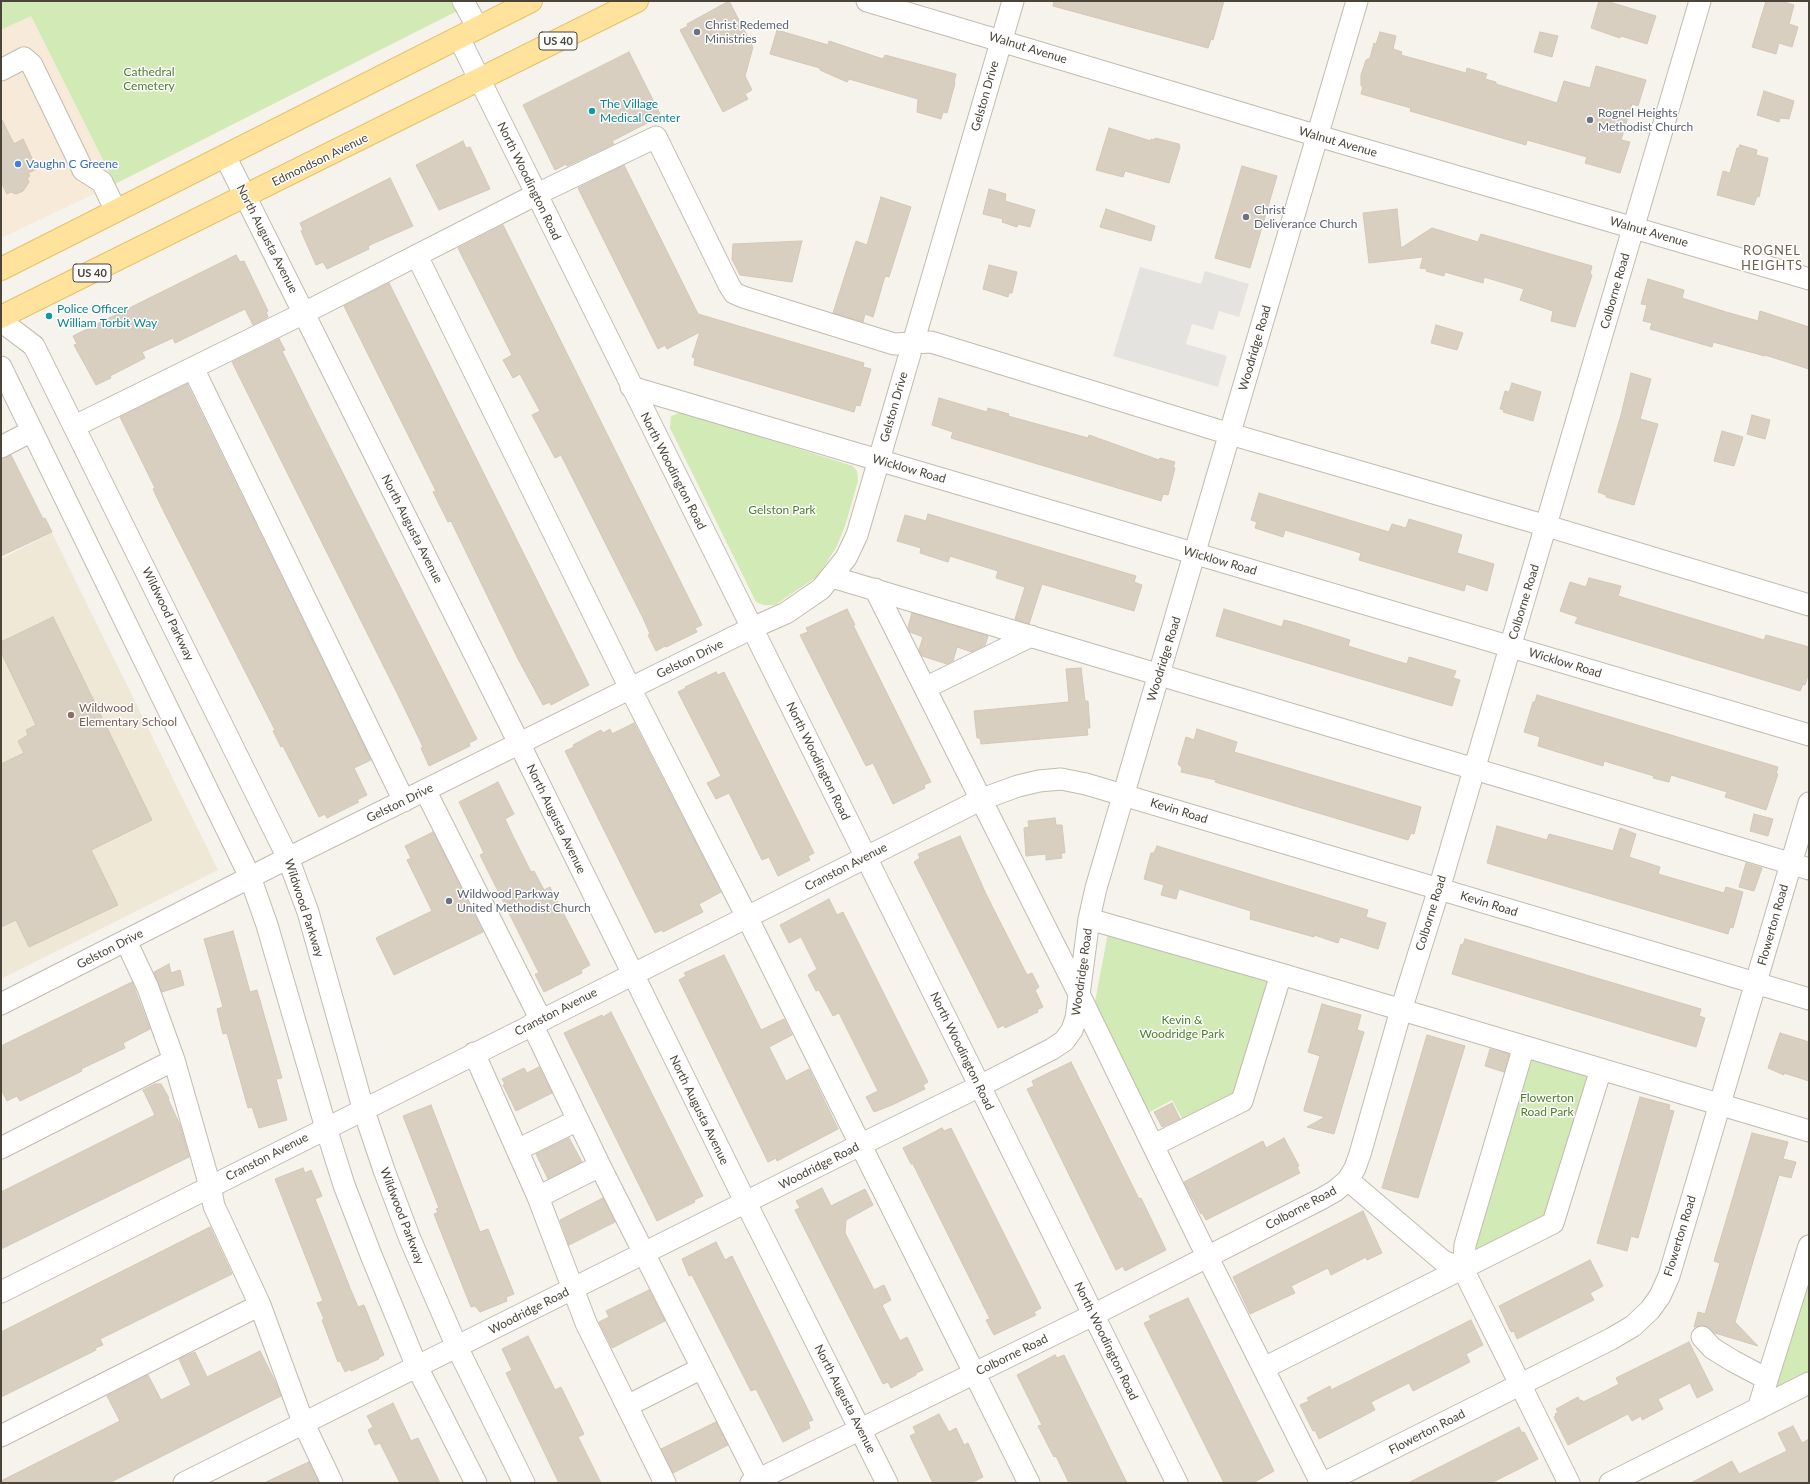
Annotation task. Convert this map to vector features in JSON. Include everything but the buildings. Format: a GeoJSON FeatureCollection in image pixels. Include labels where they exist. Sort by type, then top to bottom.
{"type":"FeatureCollection","features":[{"type":"Feature","properties":{"kind":"main road"},"geometry":{"type":"LineString","coordinates":[[1,269],[531,1]]}},
{"type":"Feature","properties":{"kind":"main road","name":"Edmondson Avenue"},"geometry":{"type":"LineString","coordinates":[[1,317],[246,197],[637,1]]}},
{"type":"Feature","properties":{"kind":"street"},"geometry":{"type":"LineString","coordinates":[[463,1],[478,28]]}},
{"type":"Feature","properties":{"kind":"street","name":"Walnut Avenue"},"geometry":{"type":"LineString","coordinates":[[867,1],[1318,136],[1809,280]]}},
{"type":"Feature","properties":{"kind":"street","name":"Gelston Drive"},"geometry":{"type":"LineString","coordinates":[[1,1004],[404,800],[752,628],[786,613],[821,589],[846,558],[857,535],[1012,1]]}},
{"type":"Feature","properties":{"kind":"street","name":"Woodridge Road"},"geometry":{"type":"LineString","coordinates":[[184,1483],[303,1422],[458,1347],[1052,1050],[1064,1041],[1072,1030],[1076,1018],[1090,918],[1096,888],[1358,1]]}},
{"type":"Feature","properties":{"kind":"street","name":"Colborne Road"},"geometry":{"type":"LineString","coordinates":[[756,1482],[1093,1315],[1321,1199],[1335,1191],[1348,1180],[1355,1168],[1360,1154],[1401,1010],[1439,889],[1547,526],[1700,1]]}},
{"type":"Feature","properties":{"kind":"street","name":"North Woodington Road"},"geometry":{"type":"LineString","coordinates":[[459,38],[535,195],[1177,1483]]}},
{"type":"Feature","properties":{"kind":"street"},"geometry":{"type":"LineString","coordinates":[[1,70],[24,58],[32,66],[83,170],[102,182],[116,211]]}},
{"type":"Feature","properties":{"kind":"street"},"geometry":{"type":"LineString","coordinates":[[75,426],[304,313],[535,195],[656,137],[729,285],[734,293],[743,298],[894,344],[931,342],[1230,434],[1547,526],[1809,605]]}},
{"type":"Feature","properties":{"kind":"street","name":"North Augusta Avenue"},"geometry":{"type":"LineString","coordinates":[[225,156],[887,1483]]}},
{"type":"Feature","properties":{"kind":"street"},"geometry":{"type":"LineString","coordinates":[[416,256],[630,688],[748,917],[1029,1483]]}},
{"type":"Feature","properties":{"kind":"street","name":"Wildwood Parkway"},"geometry":{"type":"LineString","coordinates":[[1,321],[34,346],[288,858],[308,912],[363,1108],[410,1239],[458,1347],[524,1483]]}},
{"type":"Feature","properties":{"kind":"street"},"geometry":{"type":"LineString","coordinates":[[1,367],[250,878],[267,925],[344,1185],[417,1367],[476,1483]]}},
{"type":"Feature","properties":{"kind":"street"},"geometry":{"type":"LineString","coordinates":[[193,368],[404,800]]}},
{"type":"Feature","properties":{"kind":"street","name":"Wicklow Road"},"geometry":{"type":"LineString","coordinates":[[631,386],[1809,735]]}},
{"type":"Feature","properties":{"kind":"street"},"geometry":{"type":"LineString","coordinates":[[1,447],[32,431]]}},
{"type":"Feature","properties":{"kind":"street"},"geometry":{"type":"LineString","coordinates":[[832,577],[1800,866]]}},
{"type":"Feature","properties":{"kind":"street"},"geometry":{"type":"LineString","coordinates":[[875,589],[982,799],[1154,1145],[1207,1256],[1322,1483]]}},
{"type":"Feature","properties":{"kind":"street"},"geometry":{"type":"LineString","coordinates":[[925,688],[1031,636]]}},
{"type":"Feature","properties":{"kind":"street","name":"Cranston Avenue"},"geometry":{"type":"LineString","coordinates":[[1,1292],[363,1108],[982,799],[1025,784],[1061,779],[1086,784],[1123,795]]}},
{"type":"Feature","properties":{"kind":"street"},"geometry":{"type":"LineString","coordinates":[[425,790],[537,1022],[578,1120],[600,1166],[702,1368],[756,1482]]}},
{"type":"Feature","properties":{"kind":"street","name":"Kevin Road"},"geometry":{"type":"LineString","coordinates":[[1123,795],[1809,999]]}},
{"type":"Feature","properties":{"kind":"street","name":"Flowerton Road"},"geometry":{"type":"LineString","coordinates":[[1322,1483],[1611,1339],[1632,1326],[1650,1310],[1669,1276],[1719,1104],[1757,983],[1800,866],[1809,803]]}},
{"type":"Feature","properties":{"kind":"street"},"geometry":{"type":"LineString","coordinates":[[1090,918],[1809,1131]]}},
{"type":"Feature","properties":{"kind":"street"},"geometry":{"type":"LineString","coordinates":[[126,941],[148,988],[174,1060],[210,1186],[214,1206],[260,1305],[303,1422],[332,1483]]}},
{"type":"Feature","properties":{"kind":"street"},"geometry":{"type":"LineString","coordinates":[[1154,1145],[1242,1101],[1281,974]]}},
{"type":"Feature","properties":{"kind":"street"},"geometry":{"type":"LineString","coordinates":[[1524,1046],[1465,1245],[1463,1269],[1570,1483]]}},
{"type":"Feature","properties":{"kind":"street"},"geometry":{"type":"LineString","coordinates":[[474,1053],[538,1197],[574,1288],[586,1323],[666,1483]]}},
{"type":"Feature","properties":{"kind":"street"},"geometry":{"type":"LineString","coordinates":[[1,1148],[174,1060]]}},
{"type":"Feature","properties":{"kind":"street"},"geometry":{"type":"LineString","coordinates":[[1264,1368],[1553,1223],[1601,1069]]}},
{"type":"Feature","properties":{"kind":"street"},"geometry":{"type":"LineString","coordinates":[[517,1150],[578,1120]]}},
{"type":"Feature","properties":{"kind":"street"},"geometry":{"type":"LineString","coordinates":[[538,1197],[600,1166]]}},
{"type":"Feature","properties":{"kind":"street"},"geometry":{"type":"LineString","coordinates":[[1348,1180],[1443,1261],[1463,1269]]}},
{"type":"Feature","properties":{"kind":"street"},"geometry":{"type":"LineString","coordinates":[[1758,1409],[1809,1246]]}},
{"type":"Feature","properties":{"kind":"street"},"geometry":{"type":"LineString","coordinates":[[1,1436],[260,1305]]}},
{"type":"Feature","properties":{"kind":"street"},"geometry":{"type":"LineString","coordinates":[[1702,1337],[1712,1348],[1767,1379]]}},
{"type":"Feature","properties":{"kind":"street"},"geometry":{"type":"LineString","coordinates":[[627,1406],[702,1368]]}},
{"type":"Feature","properties":{"kind":"street"},"geometry":{"type":"LineString","coordinates":[[1610,1483],[1809,1383]]}},
{"type":"Feature","properties":{"kind":"shaded area"},"geometry":{"type":"Polygon","coordinates":[[[31,16],[115,184],[1,238],[1,30],[31,16]]]}},
{"type":"Feature","properties":{"kind":"shaded area"},"geometry":{"type":"Polygon","coordinates":[[[1140,267],[1201,284],[1205,271],[1249,284],[1239,317],[1219,311],[1213,330],[1192,324],[1186,344],[1227,356],[1218,387],[1113,356],[1140,267]]]}},
{"type":"Feature","properties":{"kind":"shaded area","name":"Wildwood Elementary School"},"geometry":{"type":"Polygon","coordinates":[[[52,533],[218,870],[1,979],[1,559],[52,533]]]}},
{"type":"Feature","properties":{"kind":"green space","name":"Cathedral Cemetery"},"geometry":{"type":"Polygon","coordinates":[[[1,1],[477,1],[115,184],[31,16],[1,30],[1,1]]]}},
{"type":"Feature","properties":{"kind":"green space","name":"Gelston Park"},"geometry":{"type":"Polygon","coordinates":[[[681,412],[853,466],[857,471],[858,481],[845,526],[836,548],[818,576],[775,605],[763,605],[756,602],[670,428],[671,416],[681,412]]]}},
{"type":"Feature","properties":{"kind":"green space","name":"Kevin & Woodridge Park"},"geometry":{"type":"Polygon","coordinates":[[[1108,933],[1269,979],[1235,1094],[1183,1120],[1172,1100],[1148,1113],[1094,1007],[1108,933]]]}},
{"type":"Feature","properties":{"kind":"green space","name":"Flowerton Road Park"},"geometry":{"type":"Polygon","coordinates":[[[1536,1058],[1587,1073],[1589,1078],[1545,1218],[1482,1251],[1475,1247],[1527,1061],[1536,1058]]]}},
{"type":"Feature","properties":{"kind":"green space"},"geometry":{"type":"Polygon","coordinates":[[[1809,1266],[1809,1372],[1772,1390],[1809,1266]]]}},
{"type":"Feature","properties":{"kind":"place","name":"Christ Redemed Ministries"},"geometry":{"type":"Point","coordinates":[697,32]}},
{"type":"Feature","properties":{"kind":"place","name":"The Village Medical Center"},"geometry":{"type":"Point","coordinates":[592,111]}},
{"type":"Feature","properties":{"kind":"place","name":"Rognel Heights Methodist Church"},"geometry":{"type":"Point","coordinates":[1590,120]}},
{"type":"Feature","properties":{"kind":"place","name":"Vaughn C Greene"},"geometry":{"type":"Point","coordinates":[18,164]}},
{"type":"Feature","properties":{"kind":"place","name":"Christ Deliverance Church"},"geometry":{"type":"Point","coordinates":[1246,217]}},
{"type":"Feature","properties":{"kind":"place","name":"Police Officer William Torbit Way"},"geometry":{"type":"Point","coordinates":[49,316]}},
{"type":"Feature","properties":{"kind":"place","name":"Wildwood Elementary School"},"geometry":{"type":"Point","coordinates":[71,715]}},
{"type":"Feature","properties":{"kind":"place","name":"Wildwood Parkway United Methodist Church"},"geometry":{"type":"Point","coordinates":[449,901]}},
{"type":"Feature","properties":{"kind":"district","name":"ROGNEL HEIGHTS"},"geometry":{"type":"Point","coordinates":[1772,258]}}]}
